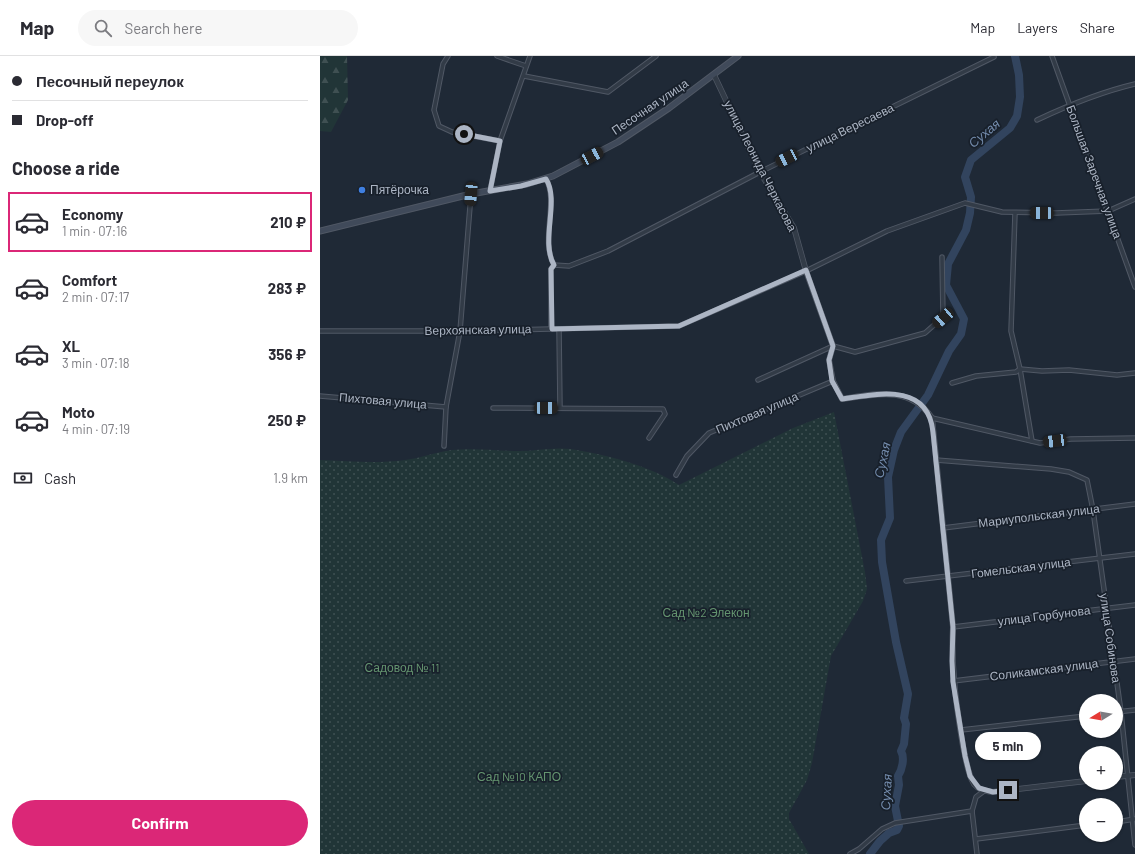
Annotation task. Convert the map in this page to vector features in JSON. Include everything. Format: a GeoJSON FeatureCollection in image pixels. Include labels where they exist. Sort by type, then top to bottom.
{"type":"FeatureCollection","features":[{"type":"Feature","properties":{"kind":"main road","name":"Песочная улица"},"geometry":{"type":"LineString","coordinates":[[320,231],[471,194],[521,186],[546,179],[618,142],[714,75],[738,56]]}},
{"type":"Feature","properties":{"kind":"street"},"geometry":{"type":"LineString","coordinates":[[448,56],[443,64],[434,110],[439,126],[452,132],[500,141]]}},
{"type":"Feature","properties":{"kind":"street"},"geometry":{"type":"LineString","coordinates":[[497,56],[526,66]]}},
{"type":"Feature","properties":{"kind":"street"},"geometry":{"type":"LineString","coordinates":[[490,191],[500,141],[530,56]]}},
{"type":"Feature","properties":{"kind":"street"},"geometry":{"type":"LineString","coordinates":[[524,76],[608,92],[656,56]]}},
{"type":"Feature","properties":{"kind":"street","name":"Большая Заречная улица"},"geometry":{"type":"LineString","coordinates":[[1052,56],[1135,287]]}},
{"type":"Feature","properties":{"kind":"street","name":"улица Вересаева"},"geometry":{"type":"LineString","coordinates":[[554,265],[569,266],[608,251],[760,172],[994,57]]}},
{"type":"Feature","properties":{"kind":"street","name":"улица Леонида Черкасова"},"geometry":{"type":"LineString","coordinates":[[714,75],[760,172],[794,228],[806,270],[833,346],[829,360],[832,381],[842,399],[886,393],[901,396],[917,402],[926,409],[932,418],[953,627],[953,682],[970,776],[979,788],[984,791]]}},
{"type":"Feature","properties":{"kind":"street"},"geometry":{"type":"LineString","coordinates":[[1037,120],[1070,104],[1135,84]]}},
{"type":"Feature","properties":{"kind":"street"},"geometry":{"type":"LineString","coordinates":[[546,179],[550,186],[549,228],[551,259],[554,265],[551,269],[552,329]]}},
{"type":"Feature","properties":{"kind":"street"},"geometry":{"type":"LineString","coordinates":[[444,446],[446,407],[460,331],[471,194]]}},
{"type":"Feature","properties":{"kind":"street","name":"Верхоянская улица"},"geometry":{"type":"LineString","coordinates":[[320,331],[460,331],[679,326],[806,270],[886,231],[965,203],[1002,212],[1015,213],[1108,211],[1135,199]]}},
{"type":"Feature","properties":{"kind":"street"},"geometry":{"type":"LineString","coordinates":[[1015,213],[1011,331],[1020,369],[1032,441]]}},
{"type":"Feature","properties":{"kind":"street"},"geometry":{"type":"LineString","coordinates":[[758,380],[833,346],[855,352],[925,333],[943,318],[942,257]]}},
{"type":"Feature","properties":{"kind":"street"},"geometry":{"type":"LineString","coordinates":[[559,329],[560,408]]}},
{"type":"Feature","properties":{"kind":"street"},"geometry":{"type":"LineString","coordinates":[[952,383],[976,376],[1016,372],[1020,369],[1042,371],[1069,370],[1117,375],[1135,373]]}},
{"type":"Feature","properties":{"kind":"street","name":"Пихтовая улица"},"geometry":{"type":"LineString","coordinates":[[676,475],[687,456],[709,433],[832,381]]}},
{"type":"Feature","properties":{"kind":"street","name":"Пихтовая улица"},"geometry":{"type":"LineString","coordinates":[[320,396],[446,407]]}},
{"type":"Feature","properties":{"kind":"street"},"geometry":{"type":"LineString","coordinates":[[493,408],[663,409],[665,414],[650,438]]}},
{"type":"Feature","properties":{"kind":"street"},"geometry":{"type":"LineString","coordinates":[[932,418],[1040,443],[1071,439],[1135,438]]}},
{"type":"Feature","properties":{"kind":"street","name":"улица Собинова"},"geometry":{"type":"LineString","coordinates":[[936,460],[1016,468],[1051,469],[1069,472],[1087,480],[1093,510],[1114,661],[1117,694]]}},
{"type":"Feature","properties":{"kind":"street","name":"Мариупольская улица"},"geometry":{"type":"LineString","coordinates":[[943,528],[1135,504]]}},
{"type":"Feature","properties":{"kind":"street","name":"Гомельская улица"},"geometry":{"type":"LineString","coordinates":[[906,581],[1135,554]]}},
{"type":"Feature","properties":{"kind":"street","name":"улица Горбунова"},"geometry":{"type":"LineString","coordinates":[[953,627],[1135,605]]}},
{"type":"Feature","properties":{"kind":"street","name":"Соликамская улица"},"geometry":{"type":"LineString","coordinates":[[953,682],[1135,659]]}},
{"type":"Feature","properties":{"kind":"street"},"geometry":{"type":"LineString","coordinates":[[1123,711],[1135,710]]}},
{"type":"Feature","properties":{"kind":"street"},"geometry":{"type":"LineString","coordinates":[[961,730],[1079,717]]}},
{"type":"Feature","properties":{"kind":"street","name":"улица Собинова"},"geometry":{"type":"LineString","coordinates":[[1122,738],[1134,820],[1135,845]]}},
{"type":"Feature","properties":{"kind":"street"},"geometry":{"type":"LineString","coordinates":[[1123,776],[1135,774]]}},
{"type":"Feature","properties":{"kind":"street"},"geometry":{"type":"LineString","coordinates":[[977,854],[972,811],[976,798],[984,791],[993,792],[1079,782]]}},
{"type":"Feature","properties":{"kind":"street"},"geometry":{"type":"LineString","coordinates":[[850,854],[859,849],[882,829],[895,823],[972,811]]}},
{"type":"Feature","properties":{"kind":"street"},"geometry":{"type":"LineString","coordinates":[[1123,821],[1134,820]]}},
{"type":"Feature","properties":{"kind":"street"},"geometry":{"type":"LineString","coordinates":[[976,839],[1079,826]]}},
{"type":"Feature","properties":{"kind":"green space"},"geometry":{"type":"Polygon","coordinates":[[[320,56],[347,56],[348,100],[331,132],[320,131],[320,56]]]}},
{"type":"Feature","properties":{"kind":"green space"},"geometry":{"type":"Polygon","coordinates":[[[834,412],[867,589],[863,601],[831,656],[812,763],[807,780],[789,813],[789,819],[809,854],[320,854],[320,460],[383,462],[411,459],[452,450],[469,449],[519,451],[570,449],[627,462],[655,472],[679,485],[793,428],[834,412]]]}},
{"type":"Feature","properties":{"kind":"waterway","name":"Сухая"},"geometry":{"type":"LineString","coordinates":[[870,854],[880,841],[889,833],[897,830],[899,826],[895,806],[899,785],[898,776],[901,771],[903,757],[901,751],[904,744],[906,724],[904,718],[908,694],[896,642],[882,562],[881,540],[890,518],[888,477],[894,450],[901,432],[928,395],[949,351],[961,334],[964,319],[946,285],[948,264],[966,230],[970,213],[971,197],[965,177],[971,160],[1010,128],[1017,116],[1020,97],[1019,75],[1015,56]]}},
{"type":"Feature","properties":{"kind":"place","name":"Пятёрочка"},"geometry":{"type":"Point","coordinates":[362,190]}},
{"type":"Feature","properties":{"kind":"route"},"geometry":{"type":"LineString","coordinates":[[464,134],[500,141],[490,191],[521,186],[546,179],[550,186],[549,228],[551,259],[554,265],[551,269],[552,329],[679,326],[687,324],[806,270],[833,346],[829,360],[832,381],[842,399],[886,393],[901,396],[922,404],[932,418],[953,627],[953,682],[965,756],[970,776],[979,788],[984,791],[993,792],[1008,790]]}},
{"type":"Feature","properties":{"kind":"park label","name":"Сад №2 Элекон"},"geometry":{"type":"Point","coordinates":[706,613]}},
{"type":"Feature","properties":{"kind":"park label","name":"Садовод № 11"},"geometry":{"type":"Point","coordinates":[402,668]}},
{"type":"Feature","properties":{"kind":"park label","name":"Сад №10 КАПО"},"geometry":{"type":"Point","coordinates":[519,777]}}]}
